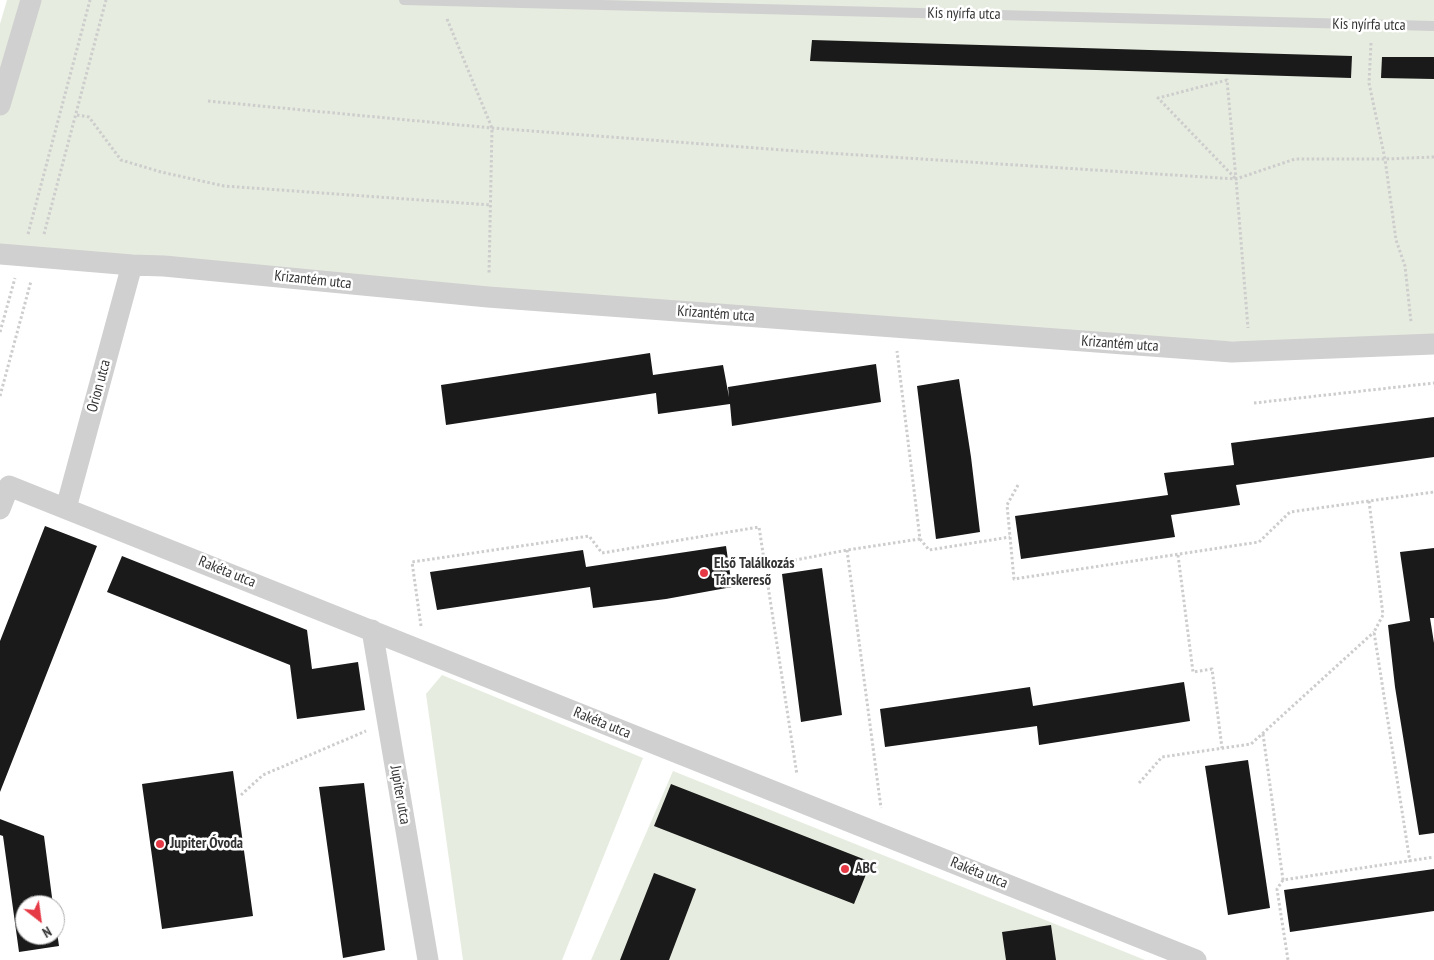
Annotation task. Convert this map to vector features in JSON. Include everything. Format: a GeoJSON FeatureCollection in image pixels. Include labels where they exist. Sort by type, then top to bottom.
{"type":"FeatureCollection","features":[{"type":"Feature","properties":{"kind":"street"},"geometry":{"type":"LineString","coordinates":[[0,105],[31,0]]}},
{"type":"Feature","properties":{"kind":"street","name":"Krizantém utca"},"geometry":{"type":"LineString","coordinates":[[0,254],[164,266],[488,297],[1232,352],[1434,344]]}},
{"type":"Feature","properties":{"kind":"street","name":"Orion utca"},"geometry":{"type":"LineString","coordinates":[[66,508],[132,265]]}},
{"type":"Feature","properties":{"kind":"street","name":"Rakéta utca"},"geometry":{"type":"LineString","coordinates":[[0,509],[9,486],[1196,960]]}},
{"type":"Feature","properties":{"kind":"street","name":"Jupiter utca"},"geometry":{"type":"LineString","coordinates":[[372,630],[428,960]]}},
{"type":"Feature","properties":{"kind":"lane","name":"Kis nyírfa utca"},"geometry":{"type":"LineString","coordinates":[[404,0],[1434,26]]}},
{"type":"Feature","properties":{"kind":"path"},"geometry":{"type":"LineString","coordinates":[[0,396],[30,257],[90,0]]}},
{"type":"Feature","properties":{"kind":"path"},"geometry":{"type":"LineString","coordinates":[[0,332],[30,257],[77,115],[106,0]]}},
{"type":"Feature","properties":{"kind":"path"},"geometry":{"type":"LineString","coordinates":[[453,1],[447,19],[492,128],[488,297]]}},
{"type":"Feature","properties":{"kind":"path"},"geometry":{"type":"LineString","coordinates":[[1372,25],[1370,83],[1385,159],[1396,240],[1405,266],[1413,345]]}},
{"type":"Feature","properties":{"kind":"path"},"geometry":{"type":"LineString","coordinates":[[1236,179],[1158,98],[1227,80],[1236,179],[1250,352]]}},
{"type":"Feature","properties":{"kind":"path"},"geometry":{"type":"LineString","coordinates":[[208,101],[492,128],[796,151],[1236,179],[1295,159],[1434,157]]}},
{"type":"Feature","properties":{"kind":"path"},"geometry":{"type":"LineString","coordinates":[[1229,108],[1234,108]]}},
{"type":"Feature","properties":{"kind":"path"},"geometry":{"type":"LineString","coordinates":[[77,115],[89,117],[121,160],[161,172],[215,184],[491,205]]}},
{"type":"Feature","properties":{"kind":"path"},"geometry":{"type":"LineString","coordinates":[[894,328],[920,538],[929,550],[1010,537]]}},
{"type":"Feature","properties":{"kind":"path"},"geometry":{"type":"LineString","coordinates":[[1254,403],[1434,384]]}},
{"type":"Feature","properties":{"kind":"path"},"geometry":{"type":"LineString","coordinates":[[1018,485],[1007,505],[1014,579],[1259,542],[1290,512],[1434,492]]}},
{"type":"Feature","properties":{"kind":"path"},"geometry":{"type":"LineString","coordinates":[[1139,783],[1162,757],[1251,744],[1374,632],[1383,615],[1369,501]]}},
{"type":"Feature","properties":{"kind":"path"},"geometry":{"type":"LineString","coordinates":[[419,649],[423,638],[412,562],[589,536],[602,553],[759,527],[801,803]]}},
{"type":"Feature","properties":{"kind":"path"},"geometry":{"type":"LineString","coordinates":[[765,566],[920,538]]}},
{"type":"Feature","properties":{"kind":"path"},"geometry":{"type":"LineString","coordinates":[[847,550],[885,836]]}},
{"type":"Feature","properties":{"kind":"path"},"geometry":{"type":"LineString","coordinates":[[1178,555],[1193,672],[1212,669],[1222,748]]}},
{"type":"Feature","properties":{"kind":"path"},"geometry":{"type":"LineString","coordinates":[[1374,632],[1410,862]]}},
{"type":"Feature","properties":{"kind":"path"},"geometry":{"type":"LineString","coordinates":[[241,795],[263,774],[387,722]]}},
{"type":"Feature","properties":{"kind":"path"},"geometry":{"type":"LineString","coordinates":[[1263,734],[1283,880],[1277,889],[1288,960]]}},
{"type":"Feature","properties":{"kind":"path"},"geometry":{"type":"LineString","coordinates":[[1283,880],[1434,858]]}},
{"type":"Feature","properties":{"kind":"shaded area"},"geometry":{"type":"Polygon","coordinates":[[[7,0],[1434,0],[1434,346],[850,333],[0,247],[0,24],[7,0]]]}},
{"type":"Feature","properties":{"kind":"shaded area"},"geometry":{"type":"Polygon","coordinates":[[[442,675],[643,758],[562,960],[463,960],[426,694],[442,675]]]}},
{"type":"Feature","properties":{"kind":"shaded area"},"geometry":{"type":"Polygon","coordinates":[[[673,771],[1145,960],[591,960],[673,771]]]}},
{"type":"Feature","properties":{"kind":"building"},"geometry":{"type":"Polygon","coordinates":[[[812,40],[1352,56],[1351,78],[810,61],[812,40]]]}},
{"type":"Feature","properties":{"kind":"building"},"geometry":{"type":"Polygon","coordinates":[[[1382,57],[1434,57],[1434,79],[1381,78],[1382,57]]]}},
{"type":"Feature","properties":{"kind":"building"},"geometry":{"type":"Polygon","coordinates":[[[650,353],[653,375],[723,365],[729,397],[728,387],[876,364],[881,402],[732,426],[730,404],[658,414],[656,393],[446,425],[441,385],[650,353]]]}},
{"type":"Feature","properties":{"kind":"building"},"geometry":{"type":"Polygon","coordinates":[[[959,379],[980,532],[936,539],[917,386],[959,379]]]}},
{"type":"Feature","properties":{"kind":"building"},"geometry":{"type":"Polygon","coordinates":[[[1434,417],[1434,457],[1236,485],[1240,505],[1171,515],[1175,537],[1021,559],[1015,516],[1168,495],[1164,473],[1234,465],[1231,443],[1434,417]]]}},
{"type":"Feature","properties":{"kind":"building"},"geometry":{"type":"Polygon","coordinates":[[[45,526],[97,546],[0,792],[0,641],[45,526]]]}},
{"type":"Feature","properties":{"kind":"building"},"geometry":{"type":"Polygon","coordinates":[[[726,546],[732,587],[666,599],[593,608],[590,587],[437,610],[430,572],[583,550],[586,567],[726,546]]]}},
{"type":"Feature","properties":{"kind":"building"},"geometry":{"type":"Polygon","coordinates":[[[1434,548],[1434,618],[1430,618],[1434,643],[1434,833],[1419,835],[1395,687],[1388,625],[1410,621],[1400,552],[1434,548]]]}},
{"type":"Feature","properties":{"kind":"building"},"geometry":{"type":"Polygon","coordinates":[[[122,556],[307,630],[312,669],[358,662],[365,710],[297,719],[290,665],[107,592],[122,556]]]}},
{"type":"Feature","properties":{"kind":"building"},"geometry":{"type":"Polygon","coordinates":[[[822,568],[842,715],[801,722],[782,574],[822,568]]]}},
{"type":"Feature","properties":{"kind":"building"},"geometry":{"type":"Polygon","coordinates":[[[1184,682],[1190,721],[1039,745],[1037,726],[885,747],[880,709],[1030,687],[1033,706],[1184,682]]]}},
{"type":"Feature","properties":{"kind":"building"},"geometry":{"type":"Polygon","coordinates":[[[1248,760],[1270,908],[1228,915],[1205,766],[1248,760]]]}},
{"type":"Feature","properties":{"kind":"building"},"geometry":{"type":"Polygon","coordinates":[[[233,771],[253,916],[162,929],[142,784],[233,771]]]}},
{"type":"Feature","properties":{"kind":"building"},"geometry":{"type":"Polygon","coordinates":[[[364,783],[385,950],[343,958],[319,787],[364,783]]]}},
{"type":"Feature","properties":{"kind":"building"},"geometry":{"type":"Polygon","coordinates":[[[671,784],[871,862],[854,904],[654,826],[671,784]]]}},
{"type":"Feature","properties":{"kind":"building"},"geometry":{"type":"Polygon","coordinates":[[[0,819],[44,836],[52,895],[15,895],[15,923],[3,836],[0,835],[0,819]]]}},
{"type":"Feature","properties":{"kind":"building"},"geometry":{"type":"Polygon","coordinates":[[[1434,869],[1434,911],[1290,932],[1284,890],[1434,869]]]}},
{"type":"Feature","properties":{"kind":"building"},"geometry":{"type":"Polygon","coordinates":[[[654,873],[696,889],[669,960],[620,960],[654,873]]]}},
{"type":"Feature","properties":{"kind":"building"},"geometry":{"type":"Polygon","coordinates":[[[1051,925],[1056,960],[1006,960],[1002,932],[1051,925]]]}},
{"type":"Feature","properties":{"kind":"building"},"geometry":{"type":"Polygon","coordinates":[[[18,945],[59,945],[59,946],[19,952],[18,945]]]}},
{"type":"Feature","properties":{"kind":"place","name":"Első Találkozás Társkereső"},"geometry":{"type":"Point","coordinates":[704,573]}},
{"type":"Feature","properties":{"kind":"place","name":"Jupiter Óvoda"},"geometry":{"type":"Point","coordinates":[160,844]}},
{"type":"Feature","properties":{"kind":"place","name":"ABC"},"geometry":{"type":"Point","coordinates":[845,869]}}]}
